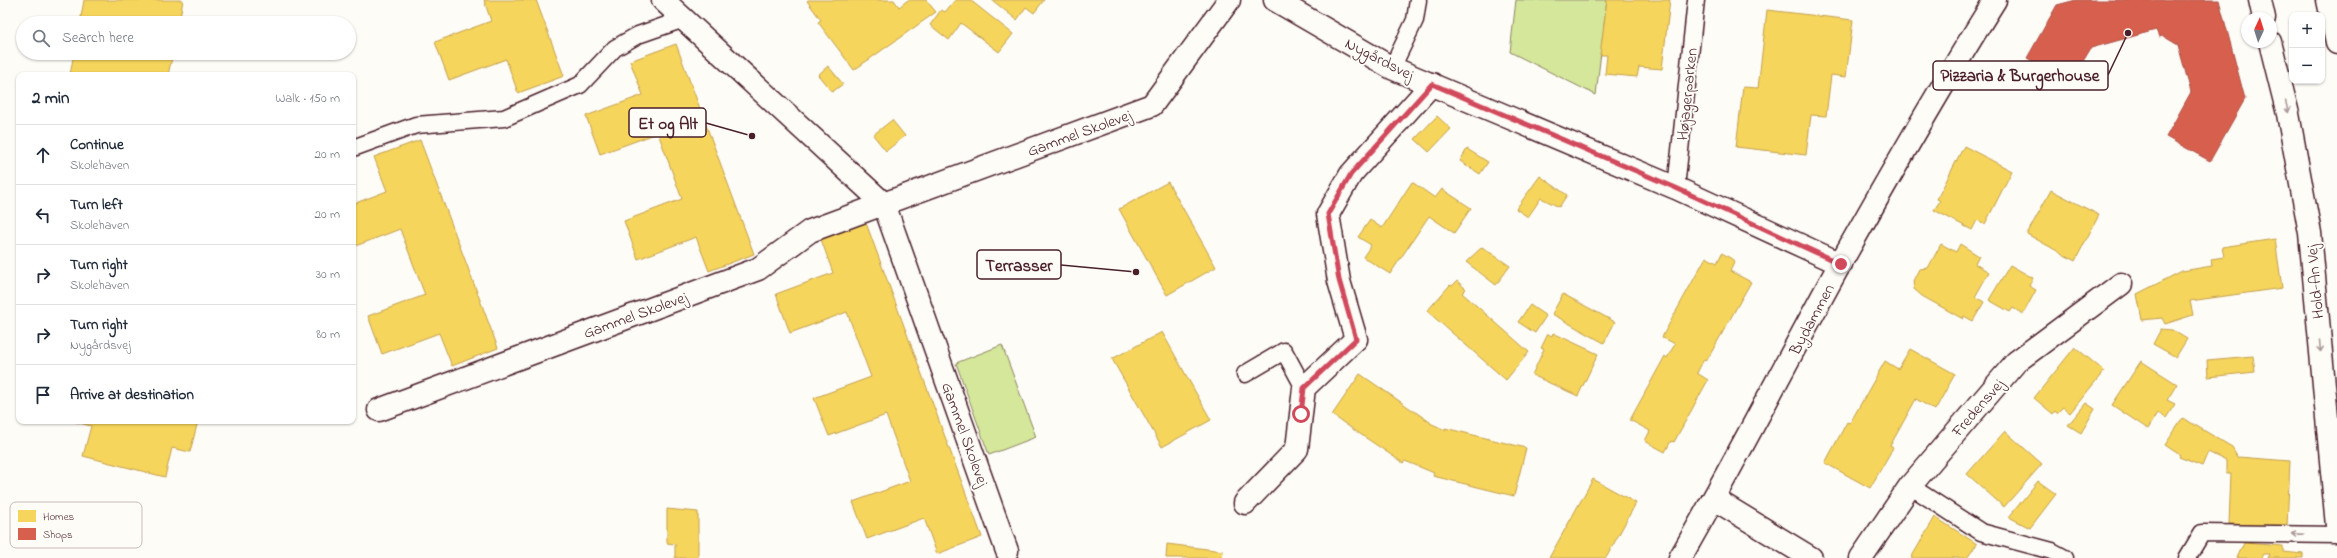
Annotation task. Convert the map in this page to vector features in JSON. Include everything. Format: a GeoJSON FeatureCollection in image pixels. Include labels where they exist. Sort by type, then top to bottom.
{"type":"FeatureCollection","features":[{"type":"Feature","properties":{"kind":"street","name":"Gammel Skolevej"},"geometry":{"type":"LineString","coordinates":[[663,0],[884,204],[1007,551]]}},
{"type":"Feature","properties":{"kind":"street","name":"Gammel Skolevej"},"geometry":{"type":"LineString","coordinates":[[379,410],[758,269],[810,231],[1152,105],[1229,0]]}},
{"type":"Feature","properties":{"kind":"street","name":"Nygårdsvej"},"geometry":{"type":"LineString","coordinates":[[1275,0],[1392,68],[1676,188],[1841,264]]}},
{"type":"Feature","properties":{"kind":"street","name":"Bydammen"},"geometry":{"type":"LineString","coordinates":[[1680,558],[1714,500],[1841,264],[1956,63],[1995,0]]}},
{"type":"Feature","properties":{"kind":"street"},"geometry":{"type":"LineString","coordinates":[[2260,0],[2263,12]]}},
{"type":"Feature","properties":{"kind":"street"},"geometry":{"type":"LineString","coordinates":[[2328,0],[2337,43]]}},
{"type":"Feature","properties":{"kind":"street","name":"Hold-An Vej"},"geometry":{"type":"LineString","coordinates":[[2272,48],[2288,114],[2310,233],[2337,526]]}},
{"type":"Feature","properties":{"kind":"street"},"geometry":{"type":"LineString","coordinates":[[1246,503],[1297,450],[1304,388],[1356,339],[1339,280],[1328,214],[1351,174],[1432,84]]}},
{"type":"Feature","properties":{"kind":"street","name":"Fredensvej"},"geometry":{"type":"LineString","coordinates":[[1861,558],[1910,486],[2016,362],[2121,284]]}},
{"type":"Feature","properties":{"kind":"street"},"geometry":{"type":"LineString","coordinates":[[1714,500],[1811,558]]}},
{"type":"Feature","properties":{"kind":"lane"},"geometry":{"type":"LineString","coordinates":[[1392,68],[1415,20],[1418,0]]}},
{"type":"Feature","properties":{"kind":"lane","name":"Højagerparken"},"geometry":{"type":"LineString","coordinates":[[1676,188],[1696,0]]}},
{"type":"Feature","properties":{"kind":"lane"},"geometry":{"type":"LineString","coordinates":[[356,147],[416,125],[504,118],[580,86],[615,48],[638,35],[684,19]]}},
{"type":"Feature","properties":{"kind":"lane"},"geometry":{"type":"LineString","coordinates":[[1244,374],[1284,351],[1304,388]]}},
{"type":"Feature","properties":{"kind":"lane"},"geometry":{"type":"LineString","coordinates":[[1910,486],[1981,532],[2052,551],[2066,558]]}},
{"type":"Feature","properties":{"kind":"lane"},"geometry":{"type":"LineString","coordinates":[[2187,558],[2202,533],[2337,534]]}},
{"type":"Feature","properties":{"kind":"green space"},"geometry":{"type":"Polygon","coordinates":[[[1516,0],[1607,0],[1596,95],[1510,52],[1516,0]]]}},
{"type":"Feature","properties":{"kind":"green space"},"geometry":{"type":"Polygon","coordinates":[[[1002,345],[1036,437],[989,455],[956,363],[1002,345]]]}},
{"type":"Feature","properties":{"kind":"building: Homes"},"geometry":{"type":"Polygon","coordinates":[[[84,0],[183,0],[180,16],[81,16],[84,0]]]}},
{"type":"Feature","properties":{"kind":"building: Homes"},"geometry":{"type":"Polygon","coordinates":[[[484,0],[536,0],[564,76],[518,93],[506,59],[449,80],[435,42],[491,21],[484,0]]]}},
{"type":"Feature","properties":{"kind":"building: Homes"},"geometry":{"type":"Polygon","coordinates":[[[894,0],[899,7],[908,0],[926,0],[936,12],[854,70],[818,22],[821,20],[807,1],[894,0]]]}},
{"type":"Feature","properties":{"kind":"building: Homes"},"geometry":{"type":"Polygon","coordinates":[[[955,0],[970,0],[1013,34],[999,52],[961,23],[949,40],[930,25],[941,10],[945,12],[955,0]]]}},
{"type":"Feature","properties":{"kind":"building: Homes"},"geometry":{"type":"Polygon","coordinates":[[[992,0],[1044,0],[1034,13],[1026,7],[1017,20],[992,0]]]}},
{"type":"Feature","properties":{"kind":"building: Homes"},"geometry":{"type":"Polygon","coordinates":[[[1607,0],[1670,0],[1662,69],[1639,67],[1637,77],[1605,74],[1607,55],[1600,55],[1607,0]]]}},
{"type":"Feature","properties":{"kind":"building: Homes"},"geometry":{"type":"Polygon","coordinates":[[[1767,10],[1853,20],[1846,77],[1831,75],[1826,116],[1811,115],[1806,155],[1736,147],[1743,87],[1758,88],[1767,10]]]}},
{"type":"Feature","properties":{"kind":"building: Homes"},"geometry":{"type":"Polygon","coordinates":[[[676,44],[754,254],[709,271],[696,237],[638,259],[624,221],[682,199],[658,133],[600,154],[586,116],[643,95],[630,61],[676,44]]]}},
{"type":"Feature","properties":{"kind":"building: Homes"},"geometry":{"type":"Polygon","coordinates":[[[73,60],[171,60],[169,72],[71,72],[73,60]]]}},
{"type":"Feature","properties":{"kind":"building: Homes"},"geometry":{"type":"Polygon","coordinates":[[[828,66],[843,84],[832,92],[818,75],[828,66]]]}},
{"type":"Feature","properties":{"kind":"building: Homes"},"geometry":{"type":"Polygon","coordinates":[[[1437,116],[1451,129],[1429,152],[1415,139],[1437,116]]]}},
{"type":"Feature","properties":{"kind":"building: Homes"},"geometry":{"type":"Polygon","coordinates":[[[892,120],[905,136],[886,151],[873,135],[892,120]]]}},
{"type":"Feature","properties":{"kind":"building: Homes"},"geometry":{"type":"Polygon","coordinates":[[[420,140],[498,348],[452,366],[439,333],[382,354],[368,316],[425,295],[400,229],[356,246],[356,203],[387,191],[374,157],[420,140]]]}},
{"type":"Feature","properties":{"kind":"building: Homes"},"geometry":{"type":"Polygon","coordinates":[[[1964,146],[2012,171],[1985,224],[1977,220],[1972,230],[1934,210],[1940,201],[1937,199],[1964,146]]]}},
{"type":"Feature","properties":{"kind":"building: Homes"},"geometry":{"type":"Polygon","coordinates":[[[1467,149],[1488,162],[1480,174],[1460,161],[1467,149]]]}},
{"type":"Feature","properties":{"kind":"building: Homes"},"geometry":{"type":"Polygon","coordinates":[[[1540,176],[1567,195],[1559,207],[1541,198],[1528,217],[1516,209],[1540,176]]]}},
{"type":"Feature","properties":{"kind":"building: Homes"},"geometry":{"type":"Polygon","coordinates":[[[1168,182],[1216,267],[1167,295],[1119,209],[1168,182]]]}},
{"type":"Feature","properties":{"kind":"building: Homes"},"geometry":{"type":"Polygon","coordinates":[[[1412,182],[1435,198],[1442,189],[1471,208],[1454,233],[1429,216],[1390,274],[1363,257],[1371,245],[1358,237],[1370,220],[1382,228],[1412,182]]]}},
{"type":"Feature","properties":{"kind":"building: Homes"},"geometry":{"type":"Polygon","coordinates":[[[2051,190],[2099,215],[2075,261],[2027,234],[2051,190]]]}},
{"type":"Feature","properties":{"kind":"building: Homes"},"geometry":{"type":"Polygon","coordinates":[[[866,223],[982,537],[937,554],[924,518],[867,539],[853,502],[910,481],[886,415],[829,436],[814,398],[871,377],[847,312],[790,333],[776,294],[833,273],[821,239],[866,223]]]}},
{"type":"Feature","properties":{"kind":"building: Homes"},"geometry":{"type":"Polygon","coordinates":[[[2275,239],[2282,288],[2190,301],[2193,315],[2165,324],[2162,318],[2142,320],[2137,294],[2182,271],[2212,266],[2211,259],[2224,257],[2222,247],[2275,239]]]}},
{"type":"Feature","properties":{"kind":"building: Homes"},"geometry":{"type":"Polygon","coordinates":[[[1941,244],[1956,252],[1960,244],[1979,256],[1975,264],[1989,272],[1975,297],[1984,302],[1973,321],[1964,316],[1963,319],[1922,296],[1914,289],[1913,281],[1919,269],[1928,268],[1941,244]]]}},
{"type":"Feature","properties":{"kind":"building: Homes"},"geometry":{"type":"Polygon","coordinates":[[[1482,247],[1510,266],[1496,285],[1466,262],[1482,247]]]}},
{"type":"Feature","properties":{"kind":"building: Homes"},"geometry":{"type":"Polygon","coordinates":[[[1722,253],[1735,261],[1730,271],[1751,282],[1707,360],[1704,359],[1697,373],[1708,380],[1674,442],[1671,441],[1665,452],[1645,441],[1650,431],[1630,420],[1665,356],[1667,358],[1675,344],[1662,337],[1706,257],[1717,263],[1722,253]]]}},
{"type":"Feature","properties":{"kind":"building: Homes"},"geometry":{"type":"Polygon","coordinates":[[[2010,265],[2033,278],[2029,286],[2036,290],[2023,314],[2013,308],[2010,312],[1989,300],[2010,265]]]}},
{"type":"Feature","properties":{"kind":"building: Homes"},"geometry":{"type":"Polygon","coordinates":[[[1457,281],[1466,289],[1462,293],[1529,352],[1506,380],[1427,311],[1450,285],[1452,286],[1457,281]]]}},
{"type":"Feature","properties":{"kind":"building: Homes"},"geometry":{"type":"Polygon","coordinates":[[[1563,294],[1615,322],[1604,343],[1552,314],[1563,294]]]}},
{"type":"Feature","properties":{"kind":"building: Homes"},"geometry":{"type":"Polygon","coordinates":[[[1530,305],[1546,316],[1535,333],[1518,322],[1530,305]]]}},
{"type":"Feature","properties":{"kind":"building: Homes"},"geometry":{"type":"Polygon","coordinates":[[[2161,329],[2172,330],[2187,339],[2176,357],[2153,344],[2161,329]]]}},
{"type":"Feature","properties":{"kind":"building: Homes"},"geometry":{"type":"Polygon","coordinates":[[[1162,332],[1211,420],[1162,447],[1112,359],[1162,332]]]}},
{"type":"Feature","properties":{"kind":"building: Homes"},"geometry":{"type":"Polygon","coordinates":[[[1553,333],[1598,354],[1578,396],[1532,375],[1544,349],[1541,348],[1548,334],[1552,336],[1553,333]]]}},
{"type":"Feature","properties":{"kind":"building: Homes"},"geometry":{"type":"Polygon","coordinates":[[[2075,347],[2104,371],[2070,413],[2063,407],[2057,413],[2055,411],[2053,414],[2034,398],[2075,347]]]}},
{"type":"Feature","properties":{"kind":"building: Homes"},"geometry":{"type":"Polygon","coordinates":[[[1910,349],[1955,374],[1935,410],[1916,399],[1890,446],[1893,448],[1870,488],[1825,463],[1847,422],[1850,423],[1885,361],[1898,369],[1910,349]]]}},
{"type":"Feature","properties":{"kind":"building: Homes"},"geometry":{"type":"Polygon","coordinates":[[[2253,356],[2255,372],[2208,377],[2207,360],[2253,356]]]}},
{"type":"Feature","properties":{"kind":"building: Homes"},"geometry":{"type":"Polygon","coordinates":[[[2141,361],[2177,384],[2167,400],[2175,404],[2166,418],[2158,413],[2148,429],[2112,405],[2141,361]]]}},
{"type":"Feature","properties":{"kind":"building: Homes"},"geometry":{"type":"Polygon","coordinates":[[[1360,374],[1430,423],[1445,430],[1445,428],[1526,448],[1514,496],[1433,476],[1434,473],[1405,461],[1403,463],[1332,415],[1360,374]]]}},
{"type":"Feature","properties":{"kind":"building: Homes"},"geometry":{"type":"Polygon","coordinates":[[[2086,403],[2095,409],[2081,433],[2068,425],[2086,403]]]}},
{"type":"Feature","properties":{"kind":"building: Homes"},"geometry":{"type":"Polygon","coordinates":[[[2183,418],[2232,447],[2238,457],[2290,461],[2287,527],[2229,524],[2231,473],[2226,473],[2226,461],[2208,452],[2202,466],[2179,457],[2180,455],[2165,445],[2183,418]]]}},
{"type":"Feature","properties":{"kind":"building: Homes"},"geometry":{"type":"Polygon","coordinates":[[[83,424],[197,424],[190,452],[172,448],[165,477],[83,456],[91,426],[83,424]]]}},
{"type":"Feature","properties":{"kind":"building: Homes"},"geometry":{"type":"Polygon","coordinates":[[[2005,431],[2042,464],[2004,507],[1967,474],[2005,431]]]}},
{"type":"Feature","properties":{"kind":"building: Homes"},"geometry":{"type":"Polygon","coordinates":[[[1593,479],[1636,503],[1606,558],[1549,558],[1593,479]]]}},
{"type":"Feature","properties":{"kind":"building: Homes"},"geometry":{"type":"Polygon","coordinates":[[[2038,481],[2056,494],[2030,528],[2009,517],[2038,481]]]}},
{"type":"Feature","properties":{"kind":"building: Homes"},"geometry":{"type":"Polygon","coordinates":[[[667,509],[698,512],[698,558],[675,558],[675,544],[667,543],[667,509]]]}},
{"type":"Feature","properties":{"kind":"building: Homes"},"geometry":{"type":"Polygon","coordinates":[[[1935,517],[1977,544],[1967,558],[1911,558],[1935,517]]]}},
{"type":"Feature","properties":{"kind":"building: Homes"},"geometry":{"type":"Polygon","coordinates":[[[2244,543],[2283,546],[2283,552],[2303,554],[2303,558],[2268,558],[2270,554],[2264,554],[2262,558],[2237,558],[2244,543]]]}},
{"type":"Feature","properties":{"kind":"building: Homes"},"geometry":{"type":"Polygon","coordinates":[[[1167,544],[1223,551],[1222,558],[1166,558],[1167,544]]]}},
{"type":"Feature","properties":{"kind":"building: Shops"},"geometry":{"type":"Polygon","coordinates":[[[2076,0],[2219,0],[2245,99],[2210,161],[2166,137],[2191,92],[2178,45],[2163,36],[2159,37],[2156,30],[2091,48],[2070,83],[2027,58],[2057,5],[2076,0]]]}},
{"type":"Feature","properties":{"kind":"place","name":"Pizzaria & Burgerhouse"},"geometry":{"type":"Point","coordinates":[2128,33]}},
{"type":"Feature","properties":{"kind":"place","name":"Et og Alt"},"geometry":{"type":"Point","coordinates":[752,136]}},
{"type":"Feature","properties":{"kind":"place","name":"Terrasser"},"geometry":{"type":"Point","coordinates":[1136,272]}},
{"type":"Feature","properties":{"kind":"route"},"geometry":{"type":"LineString","coordinates":[[1301,414],[1304,388],[1356,339],[1339,280],[1328,214],[1351,174],[1432,84],[1676,188],[1841,264]]}}]}
